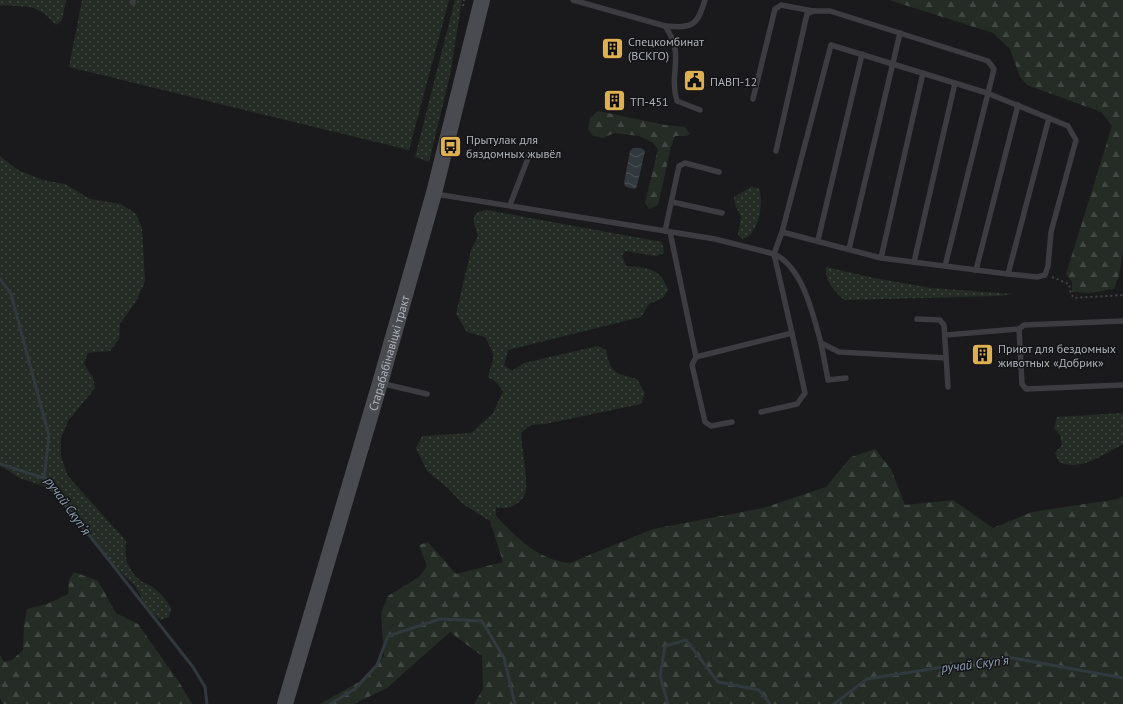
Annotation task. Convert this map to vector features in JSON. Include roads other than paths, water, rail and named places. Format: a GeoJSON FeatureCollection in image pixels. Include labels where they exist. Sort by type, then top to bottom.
{"type":"FeatureCollection","features":[{"type":"Feature","properties":{"kind":"street","name":"Старабабінавіцкі тракт"},"geometry":{"type":"LineString","coordinates":[[285,704],[434,194],[482,0]]}},
{"type":"Feature","properties":{"kind":"lane"},"geometry":{"type":"LineString","coordinates":[[573,0],[664,26],[683,27],[694,23],[700,16],[705,0]]}},
{"type":"Feature","properties":{"kind":"lane"},"geometry":{"type":"LineString","coordinates":[[753,99],[775,9],[781,4],[813,10],[830,11],[988,61],[994,69],[945,266]]}},
{"type":"Feature","properties":{"kind":"lane"},"geometry":{"type":"LineString","coordinates":[[776,151],[807,14],[813,10]]}},
{"type":"Feature","properties":{"kind":"lane"},"geometry":{"type":"LineString","coordinates":[[664,26],[672,38],[676,55],[674,92],[677,101],[700,110]]}},
{"type":"Feature","properties":{"kind":"lane"},"geometry":{"type":"LineString","coordinates":[[849,249],[900,33]]}},
{"type":"Feature","properties":{"kind":"lane"},"geometry":{"type":"LineString","coordinates":[[761,412],[797,404],[805,393],[774,254],[782,232],[831,45],[987,93],[1018,105],[1068,126],[1076,140],[1051,232],[1048,266],[1045,275],[1038,277],[1008,274],[881,258],[818,240],[782,232]]}},
{"type":"Feature","properties":{"kind":"lane"},"geometry":{"type":"LineString","coordinates":[[818,240],[862,54]]}},
{"type":"Feature","properties":{"kind":"lane"},"geometry":{"type":"LineString","coordinates":[[881,258],[923,73]]}},
{"type":"Feature","properties":{"kind":"lane"},"geometry":{"type":"LineString","coordinates":[[914,262],[955,83]]}},
{"type":"Feature","properties":{"kind":"lane"},"geometry":{"type":"LineString","coordinates":[[976,270],[1018,105]]}},
{"type":"Feature","properties":{"kind":"lane"},"geometry":{"type":"LineString","coordinates":[[1008,274],[1049,118]]}},
{"type":"Feature","properties":{"kind":"lane"},"geometry":{"type":"LineString","coordinates":[[510,205],[530,153]]}},
{"type":"Feature","properties":{"kind":"lane"},"geometry":{"type":"LineString","coordinates":[[718,172],[685,163],[680,166],[672,202],[668,231],[696,357],[692,365],[705,422],[711,426],[732,422]]}},
{"type":"Feature","properties":{"kind":"lane"},"geometry":{"type":"LineString","coordinates":[[434,194],[715,239],[774,254],[782,258],[797,276],[812,313],[821,343],[828,380],[846,378]]}},
{"type":"Feature","properties":{"kind":"lane"},"geometry":{"type":"LineString","coordinates":[[672,202],[722,213]]}},
{"type":"Feature","properties":{"kind":"lane"},"geometry":{"type":"LineString","coordinates":[[917,319],[940,320],[944,325],[946,335],[948,387]]}},
{"type":"Feature","properties":{"kind":"lane"},"geometry":{"type":"LineString","coordinates":[[946,335],[1019,329],[1024,325],[1123,320]]}},
{"type":"Feature","properties":{"kind":"lane"},"geometry":{"type":"LineString","coordinates":[[1019,329],[1022,384],[1026,389],[1123,385]]}},
{"type":"Feature","properties":{"kind":"lane"},"geometry":{"type":"LineString","coordinates":[[696,357],[792,333]]}},
{"type":"Feature","properties":{"kind":"lane"},"geometry":{"type":"LineString","coordinates":[[821,343],[838,352],[946,358]]}},
{"type":"Feature","properties":{"kind":"lane"},"geometry":{"type":"LineString","coordinates":[[380,383],[427,394]]}},
{"type":"Feature","properties":{"kind":"water"},"geometry":{"type":"Polygon","coordinates":[[[633,148],[641,148],[645,151],[635,189],[626,187],[624,183],[630,151],[633,148]]]}},
{"type":"Feature","properties":{"kind":"waterway","name":"ручай Скупʼя"},"geometry":{"type":"LineString","coordinates":[[0,279],[11,294],[49,436],[44,478],[193,667],[205,687],[207,704]]}},
{"type":"Feature","properties":{"kind":"waterway"},"geometry":{"type":"LineString","coordinates":[[0,464],[44,478]]}},
{"type":"Feature","properties":{"kind":"waterway","name":"ручай Скупʼя"},"geometry":{"type":"LineString","coordinates":[[330,704],[355,689],[377,665],[388,636],[440,619],[482,621],[504,658],[515,704]]}},
{"type":"Feature","properties":{"kind":"waterway","name":"ручай Скупʼя"},"geometry":{"type":"LineString","coordinates":[[668,704],[660,676],[665,646],[686,640],[718,682],[759,690],[770,704]]}},
{"type":"Feature","properties":{"kind":"waterway","name":"ручай Скупʼя"},"geometry":{"type":"LineString","coordinates":[[834,704],[867,679],[1007,657],[1123,678]]}},
{"type":"Feature","properties":{"kind":"place","name":"Спецкомбинат (ВСКГО)"},"geometry":{"type":"Point","coordinates":[612,48]}},
{"type":"Feature","properties":{"kind":"place","name":"ПАВП-12"},"geometry":{"type":"Point","coordinates":[694,81]}},
{"type":"Feature","properties":{"kind":"place","name":"ТП-451"},"geometry":{"type":"Point","coordinates":[614,101]}},
{"type":"Feature","properties":{"kind":"place","name":"Прытулак для бяздомных жывёл"},"geometry":{"type":"Point","coordinates":[451,146]}},
{"type":"Feature","properties":{"kind":"place","name":"Приют для бездомных животных «Добрик»"},"geometry":{"type":"Point","coordinates":[982,355]}}]}
